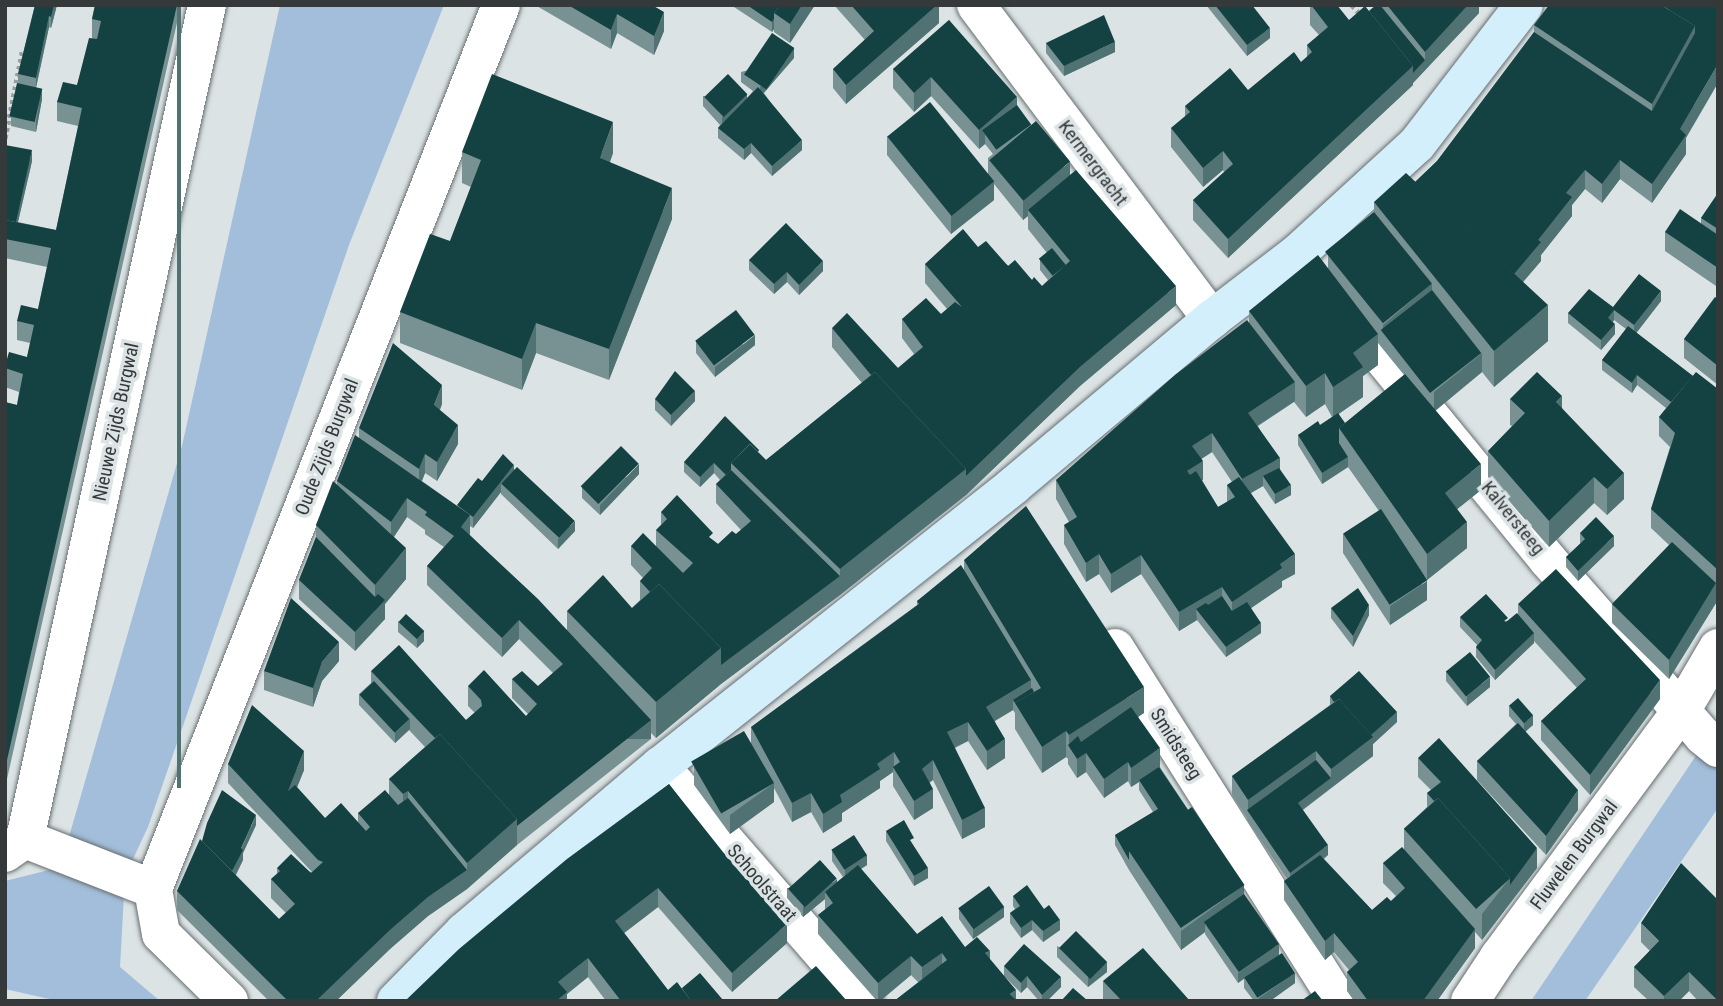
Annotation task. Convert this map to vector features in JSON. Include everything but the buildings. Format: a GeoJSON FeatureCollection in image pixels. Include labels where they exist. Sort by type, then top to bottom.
{"type":"FeatureCollection","features":[{"type":"Feature","properties":{"kind":"street","name":"Nieuwe Zijds Burgwal"},"geometry":{"type":"LineString","coordinates":[[134,881],[28,847],[207,5]]}},
{"type":"Feature","properties":{"kind":"street","name":"Oude Zijds Burgwal"},"geometry":{"type":"LineString","coordinates":[[134,881],[501,5]]}},
{"type":"Feature","properties":{"kind":"street","name":"Kermergracht"},"geometry":{"type":"LineString","coordinates":[[976,5],[1212,319]]}},
{"type":"Feature","properties":{"kind":"street"},"geometry":{"type":"LineString","coordinates":[[396,1001],[464,932],[660,765],[1013,486],[1212,319],[1298,253],[1417,144],[1524,5]]}},
{"type":"Feature","properties":{"kind":"street","name":"Kalversteeg"},"geometry":{"type":"LineString","coordinates":[[1298,253],[1548,560],[1701,732]]}},
{"type":"Feature","properties":{"kind":"street"},"geometry":{"type":"LineString","coordinates":[[1013,486],[1035,522]]}},
{"type":"Feature","properties":{"kind":"street","name":"Smidsteeg"},"geometry":{"type":"LineString","coordinates":[[1094,615],[1338,1001]]}},
{"type":"Feature","properties":{"kind":"street","name":"Fluwelen Burgwal"},"geometry":{"type":"LineString","coordinates":[[1470,1001],[1499,957],[1701,732],[1718,648]]}},
{"type":"Feature","properties":{"kind":"street","name":"Schoolstraat"},"geometry":{"type":"LineString","coordinates":[[660,765],[864,1001]]}},
{"type":"Feature","properties":{"kind":"street"},"geometry":{"type":"LineString","coordinates":[[134,881],[161,934],[229,1001]]}},
{"type":"Feature","properties":{"kind":"path"},"geometry":{"type":"LineString","coordinates":[[1352,5],[1358,13],[1371,19]]}},
{"type":"Feature","properties":{"kind":"path"},"geometry":{"type":"LineString","coordinates":[[5,138],[22,51]]}},
{"type":"Feature","properties":{"kind":"water"},"geometry":{"type":"Polygon","coordinates":[[[280,5],[444,5],[349,245],[148,827],[125,876],[120,967],[160,1001],[58,1001],[5,989],[5,881],[49,870],[64,854],[182,446],[280,5]]]}},
{"type":"Feature","properties":{"kind":"water"},"geometry":{"type":"Polygon","coordinates":[[[1718,723],[1718,808],[1585,1001],[1531,1001],[1718,723]]]}}]}
